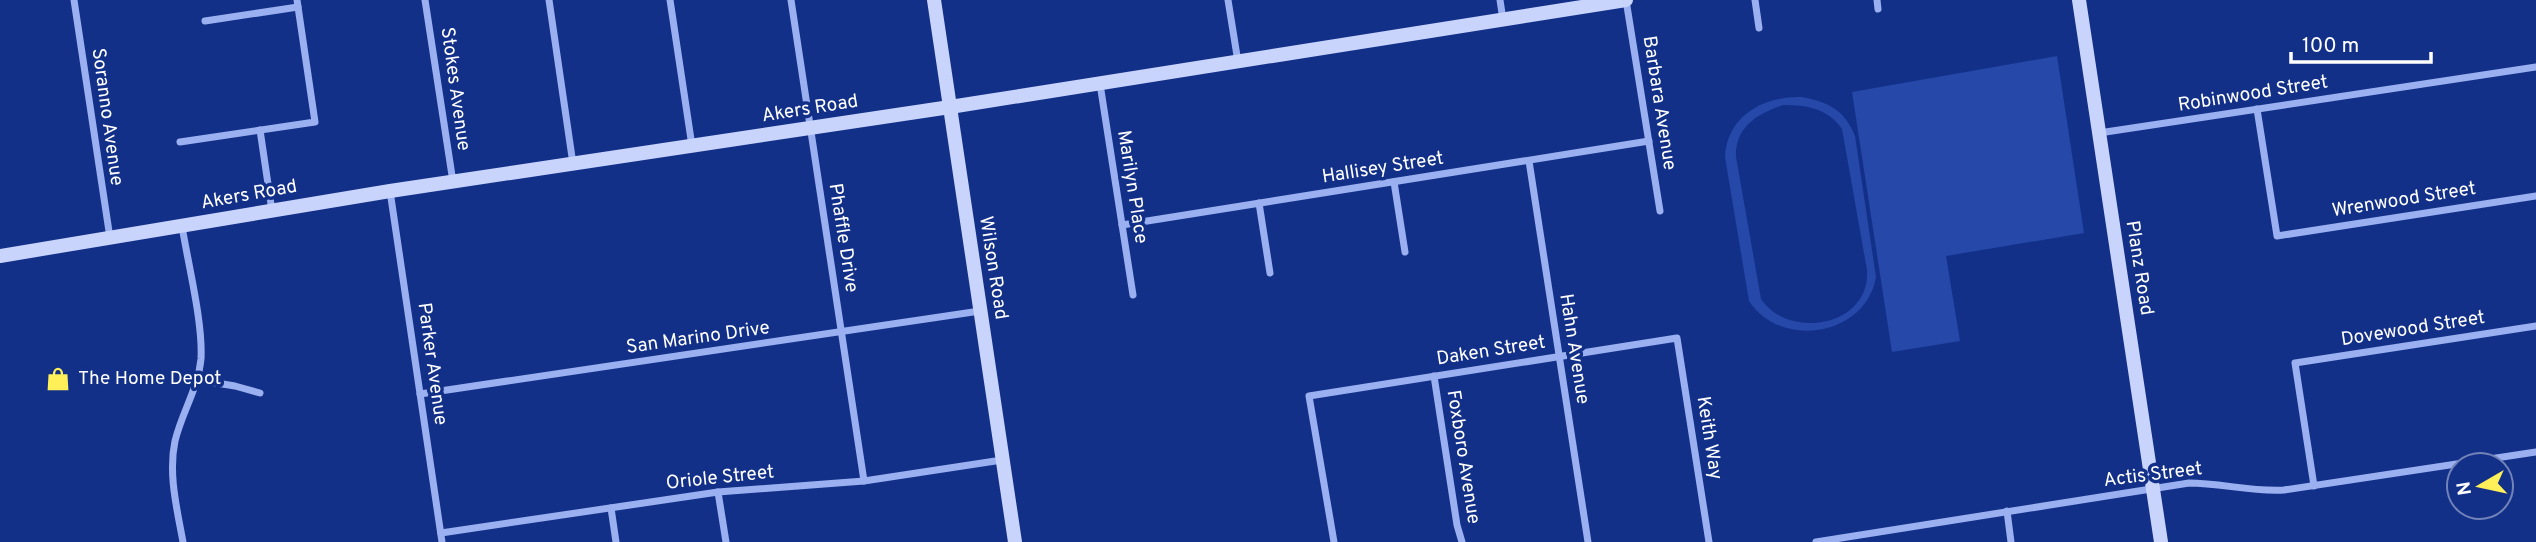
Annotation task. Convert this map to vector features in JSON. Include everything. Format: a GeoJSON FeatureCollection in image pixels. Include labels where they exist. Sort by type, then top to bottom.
{"type":"FeatureCollection","features":[{"type":"Feature","properties":{"kind":"street","name":"Soranno Avenue"},"geometry":{"type":"LineString","coordinates":[[74,0],[110,238]]}},
{"type":"Feature","properties":{"kind":"street","name":"Stokes Avenue"},"geometry":{"type":"LineString","coordinates":[[425,0],[453,182]]}},
{"type":"Feature","properties":{"kind":"street"},"geometry":{"type":"LineString","coordinates":[[549,0],[573,164]]}},
{"type":"Feature","properties":{"kind":"street"},"geometry":{"type":"LineString","coordinates":[[670,0],[692,146]]}},
{"type":"Feature","properties":{"kind":"street","name":"Phaffle Drive"},"geometry":{"type":"LineString","coordinates":[[791,0],[864,481]]}},
{"type":"Feature","properties":{"kind":"street","name":"Wilson Road"},"geometry":{"type":"LineString","coordinates":[[934,0],[1015,542]]}},
{"type":"Feature","properties":{"kind":"street"},"geometry":{"type":"LineString","coordinates":[[1228,0],[1238,62]]}},
{"type":"Feature","properties":{"kind":"street"},"geometry":{"type":"LineString","coordinates":[[1500,0],[1503,20]]}},
{"type":"Feature","properties":{"kind":"street","name":"Akers Road"},"geometry":{"type":"LineString","coordinates":[[0,256],[390,191],[950,107],[1626,0]]}},
{"type":"Feature","properties":{"kind":"street","name":"Barbara Avenue"},"geometry":{"type":"LineString","coordinates":[[1626,0],[1660,211]]}},
{"type":"Feature","properties":{"kind":"street"},"geometry":{"type":"LineString","coordinates":[[1755,0],[1759,28]]}},
{"type":"Feature","properties":{"kind":"street"},"geometry":{"type":"LineString","coordinates":[[1877,0],[1878,9]]}},
{"type":"Feature","properties":{"kind":"street","name":"Planz Road"},"geometry":{"type":"LineString","coordinates":[[2079,0],[2161,542]]}},
{"type":"Feature","properties":{"kind":"street"},"geometry":{"type":"LineString","coordinates":[[180,142],[315,122],[297,4],[205,21]]}},
{"type":"Feature","properties":{"kind":"street","name":"Robinwood Street"},"geometry":{"type":"LineString","coordinates":[[2099,133],[2536,67]]}},
{"type":"Feature","properties":{"kind":"street","name":"Marilyn Place"},"geometry":{"type":"LineString","coordinates":[[1100,83],[1133,295]]}},
{"type":"Feature","properties":{"kind":"street","name":"Wrenwood Street"},"geometry":{"type":"LineString","coordinates":[[2257,109],[2277,236],[2536,195]]}},
{"type":"Feature","properties":{"kind":"street"},"geometry":{"type":"LineString","coordinates":[[260,130],[272,211]]}},
{"type":"Feature","properties":{"kind":"street","name":"Hallisey Street"},"geometry":{"type":"LineString","coordinates":[[1122,225],[1649,141]]}},
{"type":"Feature","properties":{"kind":"street","name":"Hahn Avenue"},"geometry":{"type":"LineString","coordinates":[[1529,160],[1588,542]]}},
{"type":"Feature","properties":{"kind":"street"},"geometry":{"type":"LineString","coordinates":[[1394,182],[1405,252]]}},
{"type":"Feature","properties":{"kind":"street","name":"Parker Avenue"},"geometry":{"type":"LineString","coordinates":[[390,191],[442,538]]}},
{"type":"Feature","properties":{"kind":"street"},"geometry":{"type":"LineString","coordinates":[[1259,204],[1270,273]]}},
{"type":"Feature","properties":{"kind":"street"},"geometry":{"type":"LineString","coordinates":[[182,226],[200,338],[198,380],[180,426],[172,463],[183,542]]}},
{"type":"Feature","properties":{"kind":"street","name":"San Marino Drive"},"geometry":{"type":"LineString","coordinates":[[420,394],[980,311]]}},
{"type":"Feature","properties":{"kind":"street","name":"Dovewood Street"},"geometry":{"type":"LineString","coordinates":[[2314,486],[2295,363],[2536,326]]}},
{"type":"Feature","properties":{"kind":"street","name":"Daken Street"},"geometry":{"type":"LineString","coordinates":[[1334,542],[1309,396],[1678,338]]}},
{"type":"Feature","properties":{"kind":"street","name":"Keith Way"},"geometry":{"type":"LineString","coordinates":[[1678,338],[1709,542]]}},
{"type":"Feature","properties":{"kind":"street","name":"Foxboro Avenue"},"geometry":{"type":"LineString","coordinates":[[1434,376],[1457,525],[1462,542]]}},
{"type":"Feature","properties":{"kind":"street"},"geometry":{"type":"LineString","coordinates":[[198,380],[260,393]]}},
{"type":"Feature","properties":{"kind":"street","name":"Actis Street"},"geometry":{"type":"LineString","coordinates":[[1817,542],[2152,488],[2206,483],[2266,492],[2536,452]]}},
{"type":"Feature","properties":{"kind":"street","name":"Oriole Street"},"geometry":{"type":"LineString","coordinates":[[442,538],[718,492],[864,481],[1003,460]]}},
{"type":"Feature","properties":{"kind":"street"},"geometry":{"type":"LineString","coordinates":[[718,492],[726,542]]}},
{"type":"Feature","properties":{"kind":"street"},"geometry":{"type":"LineString","coordinates":[[611,508],[616,542]]}},
{"type":"Feature","properties":{"kind":"street"},"geometry":{"type":"LineString","coordinates":[[2007,512],[2011,542]]}},
{"type":"Feature","properties":{"kind":"shaded area"},"geometry":{"type":"Polygon","coordinates":[[[2057,56],[2084,233],[1946,256],[1960,341],[1892,352],[1852,92],[2057,56]]]}},
{"type":"Feature","properties":{"kind":"shaded area"},"geometry":{"type":"Polygon","coordinates":[[[1802,97],[1828,105],[1841,114],[1851,127],[1855,136],[1876,277],[1869,297],[1856,313],[1821,330],[1781,326],[1763,316],[1749,301],[1725,157],[1732,130],[1740,120],[1761,105],[1802,97]],[[1792,105],[1773,109],[1749,123],[1739,137],[1736,157],[1761,299],[1774,312],[1790,320],[1808,323],[1826,321],[1843,315],[1856,304],[1865,289],[1867,270],[1842,129],[1823,112],[1792,105]]]}},
{"type":"Feature","properties":{"kind":"place","name":"The Home Depot"},"geometry":{"type":"Point","coordinates":[58,379]}}]}
